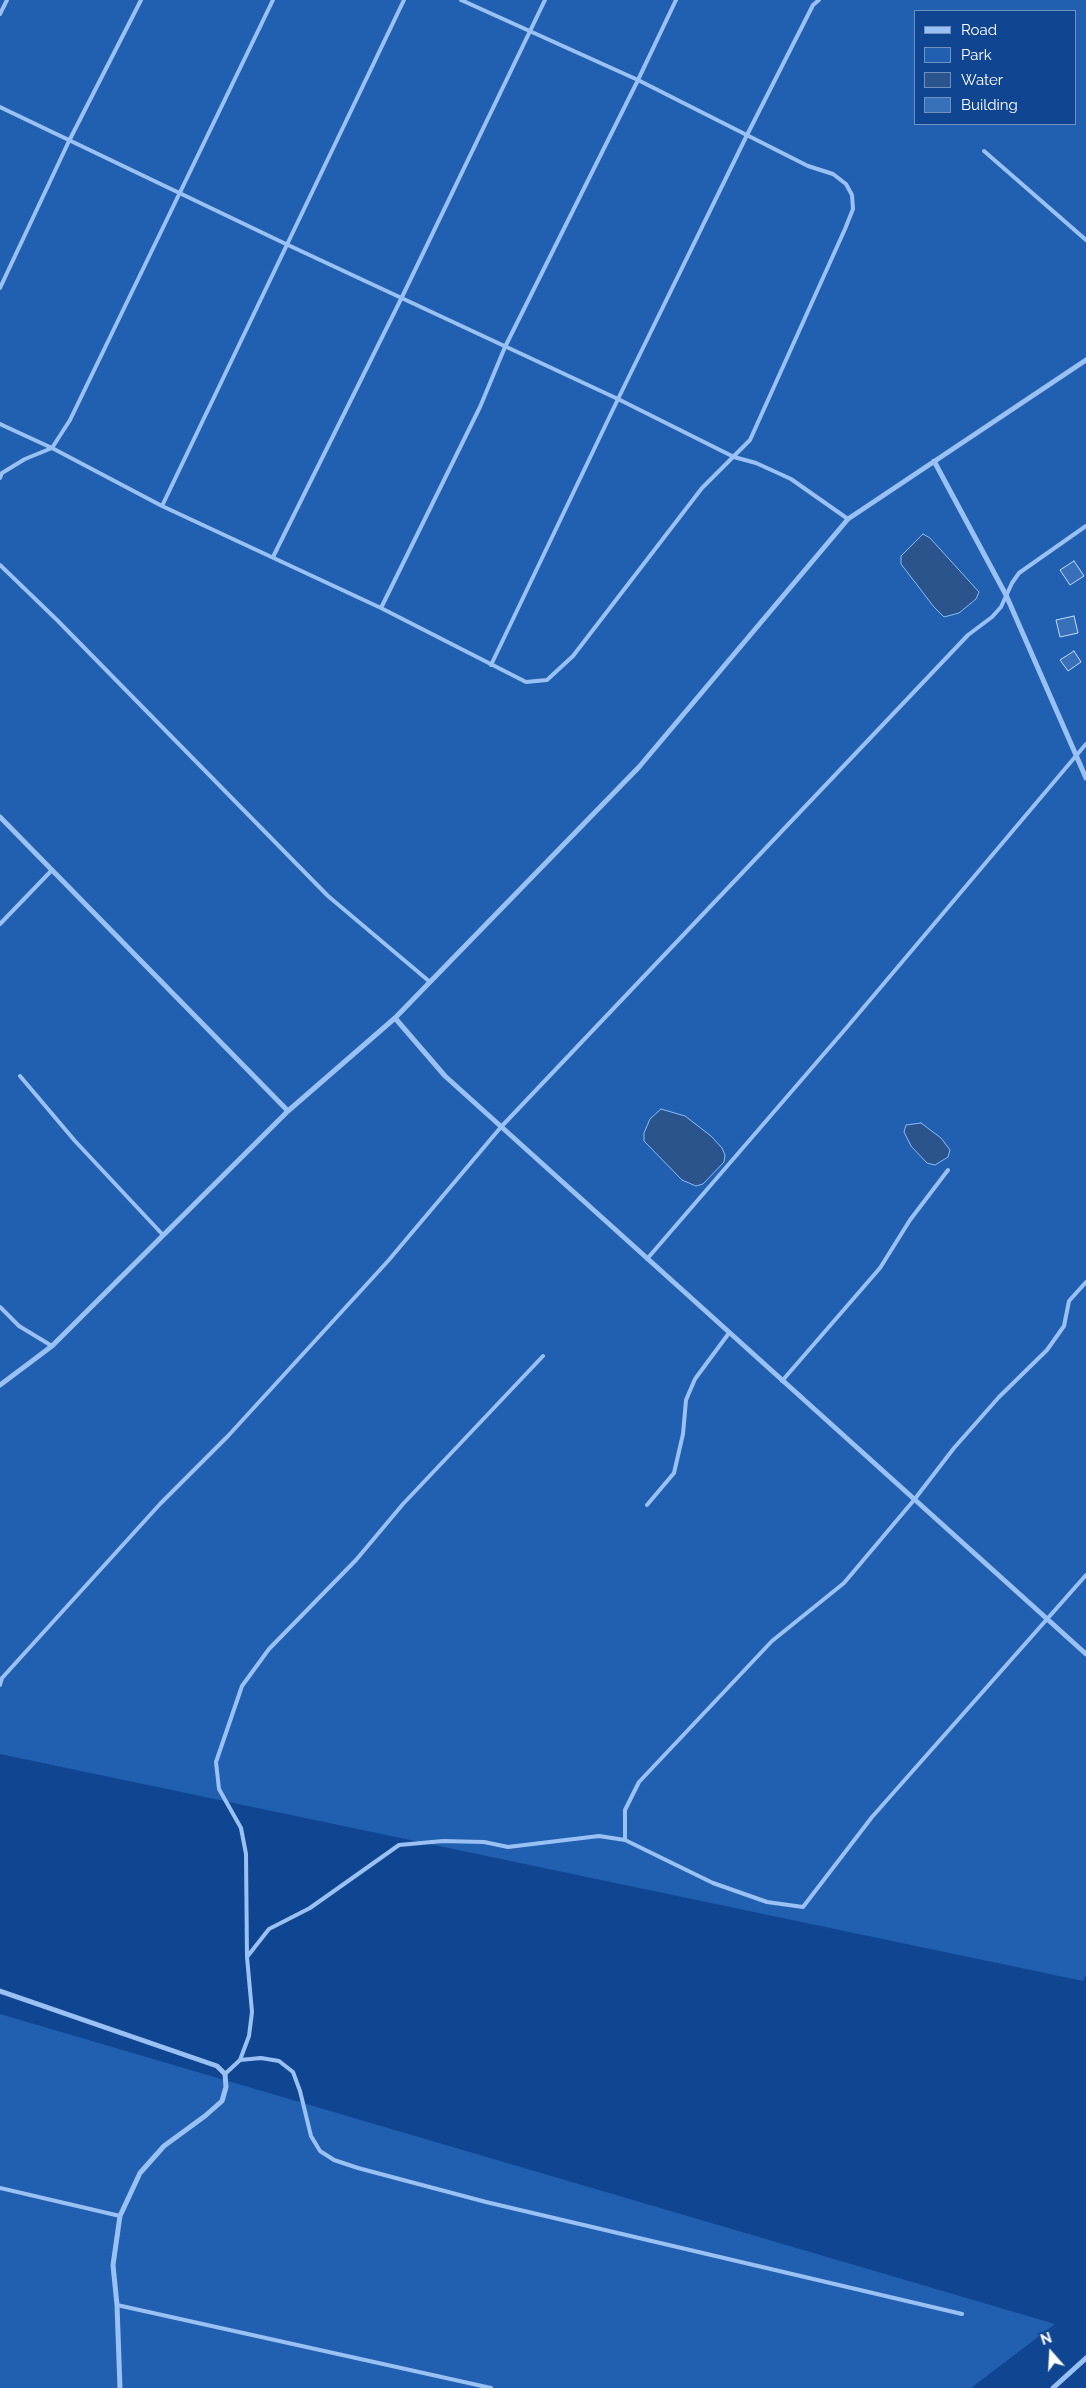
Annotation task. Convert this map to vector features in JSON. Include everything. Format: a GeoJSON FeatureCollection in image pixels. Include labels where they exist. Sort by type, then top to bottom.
{"type":"FeatureCollection","features":[{"type":"Feature","properties":{"kind":"street"},"geometry":{"type":"LineString","coordinates":[[0,1385],[52,1346],[288,1111],[395,1018],[638,767],[848,519],[1086,360]]}},
{"type":"Feature","properties":{"kind":"street"},"geometry":{"type":"LineString","coordinates":[[934,461],[1006,595],[1086,778]]}},
{"type":"Feature","properties":{"kind":"street"},"geometry":{"type":"LineString","coordinates":[[0,817],[288,1111]]}},
{"type":"Feature","properties":{"kind":"street"},"geometry":{"type":"LineString","coordinates":[[395,1018],[445,1076],[1086,1654]]}},
{"type":"Feature","properties":{"kind":"street"},"geometry":{"type":"LineString","coordinates":[[0,1991],[217,2066],[225,2074],[226,2088],[222,2101],[164,2146],[140,2173],[120,2216],[113,2265],[117,2305],[120,2388]]}},
{"type":"Feature","properties":{"kind":"street"},"geometry":{"type":"LineString","coordinates":[[1053,2388],[1086,2358]]}},
{"type":"Feature","properties":{"kind":"lane"},"geometry":{"type":"LineString","coordinates":[[0,14],[7,0]]}},
{"type":"Feature","properties":{"kind":"lane"},"geometry":{"type":"LineString","coordinates":[[0,288],[69,141],[140,0]]}},
{"type":"Feature","properties":{"kind":"lane"},"geometry":{"type":"LineString","coordinates":[[0,478],[2,473],[25,459],[52,448],[70,420],[273,0]]}},
{"type":"Feature","properties":{"kind":"lane"},"geometry":{"type":"LineString","coordinates":[[162,506],[404,0]]}},
{"type":"Feature","properties":{"kind":"lane"},"geometry":{"type":"LineString","coordinates":[[0,424],[52,448],[162,506],[382,608],[526,682],[547,680],[573,656],[702,488],[750,440],[853,209],[852,195],[846,184],[834,174],[808,166],[638,80],[460,0]]}},
{"type":"Feature","properties":{"kind":"lane"},"geometry":{"type":"LineString","coordinates":[[273,556],[402,297],[545,0]]}},
{"type":"Feature","properties":{"kind":"lane"},"geometry":{"type":"LineString","coordinates":[[382,608],[480,407],[505,347],[676,0]]}},
{"type":"Feature","properties":{"kind":"lane"},"geometry":{"type":"LineString","coordinates":[[491,665],[747,135],[813,5],[820,0]]}},
{"type":"Feature","properties":{"kind":"lane"},"geometry":{"type":"LineString","coordinates":[[0,107],[288,246],[402,297],[618,399],[734,457],[756,463],[791,479],[848,519]]}},
{"type":"Feature","properties":{"kind":"lane"},"geometry":{"type":"LineString","coordinates":[[984,151],[1086,240]]}},
{"type":"Feature","properties":{"kind":"lane"},"geometry":{"type":"LineString","coordinates":[[0,1685],[2,1678],[160,1504],[228,1436],[388,1261],[501,1127],[962,642],[992,617],[1001,607],[1019,573],[1086,526]]}},
{"type":"Feature","properties":{"kind":"lane"},"geometry":{"type":"LineString","coordinates":[[0,566],[64,627],[328,896],[430,982]]}},
{"type":"Feature","properties":{"kind":"lane"},"geometry":{"type":"LineString","coordinates":[[647,1259],[848,1026],[1086,744]]}},
{"type":"Feature","properties":{"kind":"lane"},"geometry":{"type":"LineString","coordinates":[[0,924],[53,869]]}},
{"type":"Feature","properties":{"kind":"lane"},"geometry":{"type":"LineString","coordinates":[[20,1076],[75,1141],[163,1235]]}},
{"type":"Feature","properties":{"kind":"lane"},"geometry":{"type":"LineString","coordinates":[[782,1381],[880,1268],[910,1220],[948,1170]]}},
{"type":"Feature","properties":{"kind":"lane"},"geometry":{"type":"LineString","coordinates":[[625,1840],[625,1810],[639,1782],[772,1641],[844,1583],[914,1500],[954,1448],[999,1398],[1047,1350],[1064,1326],[1069,1301],[1086,1282]]}},
{"type":"Feature","properties":{"kind":"lane"},"geometry":{"type":"LineString","coordinates":[[0,1307],[19,1326],[52,1346]]}},
{"type":"Feature","properties":{"kind":"lane"},"geometry":{"type":"LineString","coordinates":[[647,1505],[674,1473],[683,1434],[686,1400],[695,1379],[729,1333]]}},
{"type":"Feature","properties":{"kind":"lane"},"geometry":{"type":"LineString","coordinates":[[225,2074],[240,2060],[249,2036],[252,2012],[246,1957],[246,1854],[241,1828],[219,1789],[216,1762],[242,1686],[269,1649],[356,1560],[403,1504],[543,1356]]}},
{"type":"Feature","properties":{"kind":"lane"},"geometry":{"type":"LineString","coordinates":[[246,1957],[269,1929],[310,1908],[399,1845],[443,1841],[484,1842],[508,1847],[599,1836],[625,1840],[713,1883],[767,1902],[802,1907],[872,1817],[1086,1575]]}},
{"type":"Feature","properties":{"kind":"lane"},"geometry":{"type":"LineString","coordinates":[[240,2060],[261,2058],[278,2061],[293,2072],[300,2091],[311,2136],[320,2151],[334,2160],[486,2202],[962,2314]]}},
{"type":"Feature","properties":{"kind":"lane"},"geometry":{"type":"LineString","coordinates":[[0,2188],[120,2216]]}},
{"type":"Feature","properties":{"kind":"lane"},"geometry":{"type":"LineString","coordinates":[[117,2305],[491,2388]]}},
{"type":"Feature","properties":{"kind":"green space"},"geometry":{"type":"Polygon","coordinates":[[[0,0],[1086,0],[1086,1975],[1083,1981],[0,1754],[0,0]]]}},
{"type":"Feature","properties":{"kind":"green space"},"geometry":{"type":"Polygon","coordinates":[[[0,2014],[1055,2324],[971,2388],[0,2388],[0,2014]]]}},
{"type":"Feature","properties":{"kind":"water"},"geometry":{"type":"Polygon","coordinates":[[[923,534],[930,538],[979,592],[976,599],[959,613],[944,617],[901,564],[901,556],[923,534]]]}},
{"type":"Feature","properties":{"kind":"water"},"geometry":{"type":"Polygon","coordinates":[[[661,1109],[685,1116],[711,1136],[722,1148],[725,1155],[724,1162],[703,1184],[696,1186],[682,1180],[644,1141],[644,1133],[650,1119],[661,1109]]]}},
{"type":"Feature","properties":{"kind":"water"},"geometry":{"type":"Polygon","coordinates":[[[921,1123],[941,1138],[950,1150],[948,1157],[935,1165],[927,1163],[911,1146],[904,1132],[906,1125],[921,1123]]]}},
{"type":"Feature","properties":{"kind":"building"},"geometry":{"type":"Polygon","coordinates":[[[1074,561],[1084,576],[1070,585],[1060,570],[1074,561]]]}},
{"type":"Feature","properties":{"kind":"building"},"geometry":{"type":"Polygon","coordinates":[[[1074,616],[1078,633],[1060,637],[1056,620],[1074,616]]]}},
{"type":"Feature","properties":{"kind":"building"},"geometry":{"type":"Polygon","coordinates":[[[1074,651],[1081,662],[1068,671],[1060,660],[1074,651]]]}}]}
